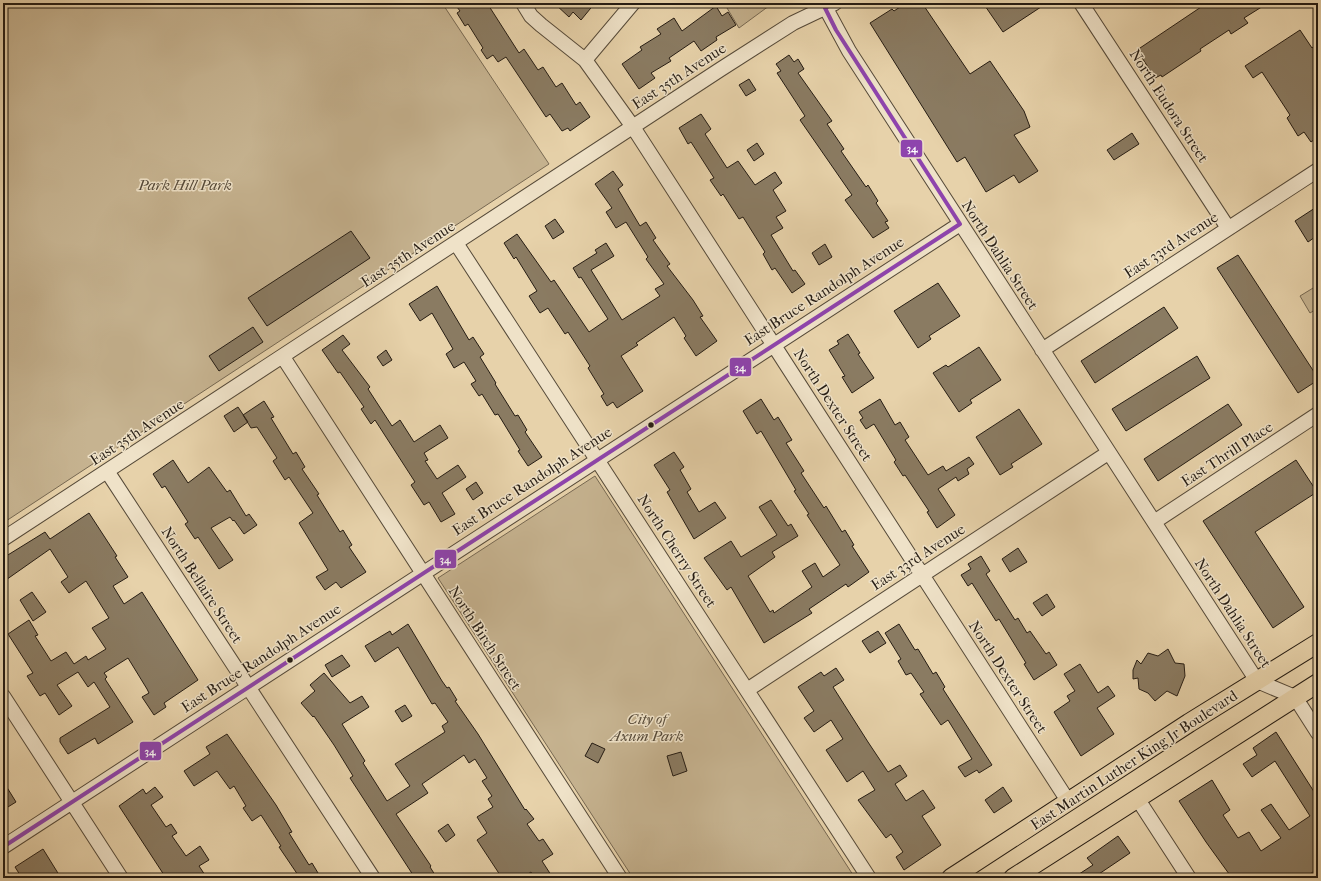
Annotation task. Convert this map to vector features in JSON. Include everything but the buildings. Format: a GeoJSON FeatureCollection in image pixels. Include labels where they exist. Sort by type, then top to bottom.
{"type":"FeatureCollection","features":[{"type":"Feature","properties":{"kind":"main road","name":"East Martin Luther King Jr Boulevard"},"geometry":{"type":"LineString","coordinates":[[951,878],[1068,801],[1318,643]]}},
{"type":"Feature","properties":{"kind":"main road"},"geometry":{"type":"LineString","coordinates":[[1013,878],[1141,804],[1295,697],[1318,683]]}},
{"type":"Feature","properties":{"kind":"street","name":"North Dexter Street"},"geometry":{"type":"LineString","coordinates":[[523,3],[531,16],[584,60],[633,127],[1068,801]]}},
{"type":"Feature","properties":{"kind":"street"},"geometry":{"type":"LineString","coordinates":[[584,60],[633,3]]}},
{"type":"Feature","properties":{"kind":"street","name":"North Eudora Street"},"geometry":{"type":"LineString","coordinates":[[1081,3],[1228,228]]}},
{"type":"Feature","properties":{"kind":"street","name":"East 35th Avenue"},"geometry":{"type":"LineString","coordinates":[[3,540],[792,23],[828,5]]}},
{"type":"Feature","properties":{"kind":"street","name":"North Dahlia Street"},"geometry":{"type":"LineString","coordinates":[[828,5],[849,51],[1257,682],[1295,697]]}},
{"type":"Feature","properties":{"kind":"street","name":"East 33rd Avenue"},"geometry":{"type":"LineString","coordinates":[[1042,350],[1318,170]]}},
{"type":"Feature","properties":{"kind":"street","name":"East Bruce Randolph Avenue"},"geometry":{"type":"LineString","coordinates":[[3,847],[597,458],[960,224]]}},
{"type":"Feature","properties":{"kind":"street","name":"North Cherry Street"},"geometry":{"type":"LineString","coordinates":[[456,243],[869,878]]}},
{"type":"Feature","properties":{"kind":"street","name":"North Birch Street"},"geometry":{"type":"LineString","coordinates":[[283,357],[620,878]]}},
{"type":"Feature","properties":{"kind":"street","name":"East Thrill Place"},"geometry":{"type":"LineString","coordinates":[[1158,528],[1318,414]]}},
{"type":"Feature","properties":{"kind":"street","name":"East 33rd Avenue"},"geometry":{"type":"LineString","coordinates":[[747,690],[1108,453]]}},
{"type":"Feature","properties":{"kind":"street","name":"North Bellaire Street"},"geometry":{"type":"LineString","coordinates":[[107,471],[373,878]]}},
{"type":"Feature","properties":{"kind":"street"},"geometry":{"type":"LineString","coordinates":[[3,696],[121,878]]}},
{"type":"Feature","properties":{"kind":"street"},"geometry":{"type":"LineString","coordinates":[[1295,697],[1318,733]]}},
{"type":"Feature","properties":{"kind":"street"},"geometry":{"type":"LineString","coordinates":[[1141,804],[1189,878]]}},
{"type":"Feature","properties":{"kind":"green space","name":"Park Hill Park"},"geometry":{"type":"Polygon","coordinates":[[[3,3],[442,3],[549,164],[3,523],[3,3]]]}},
{"type":"Feature","properties":{"kind":"green space"},"geometry":{"type":"Polygon","coordinates":[[[724,3],[773,3],[739,28],[724,3]]]}},
{"type":"Feature","properties":{"kind":"green space"},"geometry":{"type":"Polygon","coordinates":[[[1318,285],[1318,308],[1310,313],[1300,296],[1318,285]]]}},
{"type":"Feature","properties":{"kind":"green space","name":"City of Axum Park"},"geometry":{"type":"Polygon","coordinates":[[[595,476],[855,878],[633,878],[438,578],[595,476]]]}},
{"type":"Feature","properties":{"kind":"transit line","name":"34"},"geometry":{"type":"LineString","coordinates":[[3,847],[960,224],[836,30],[825,8],[835,3]]}}]}
